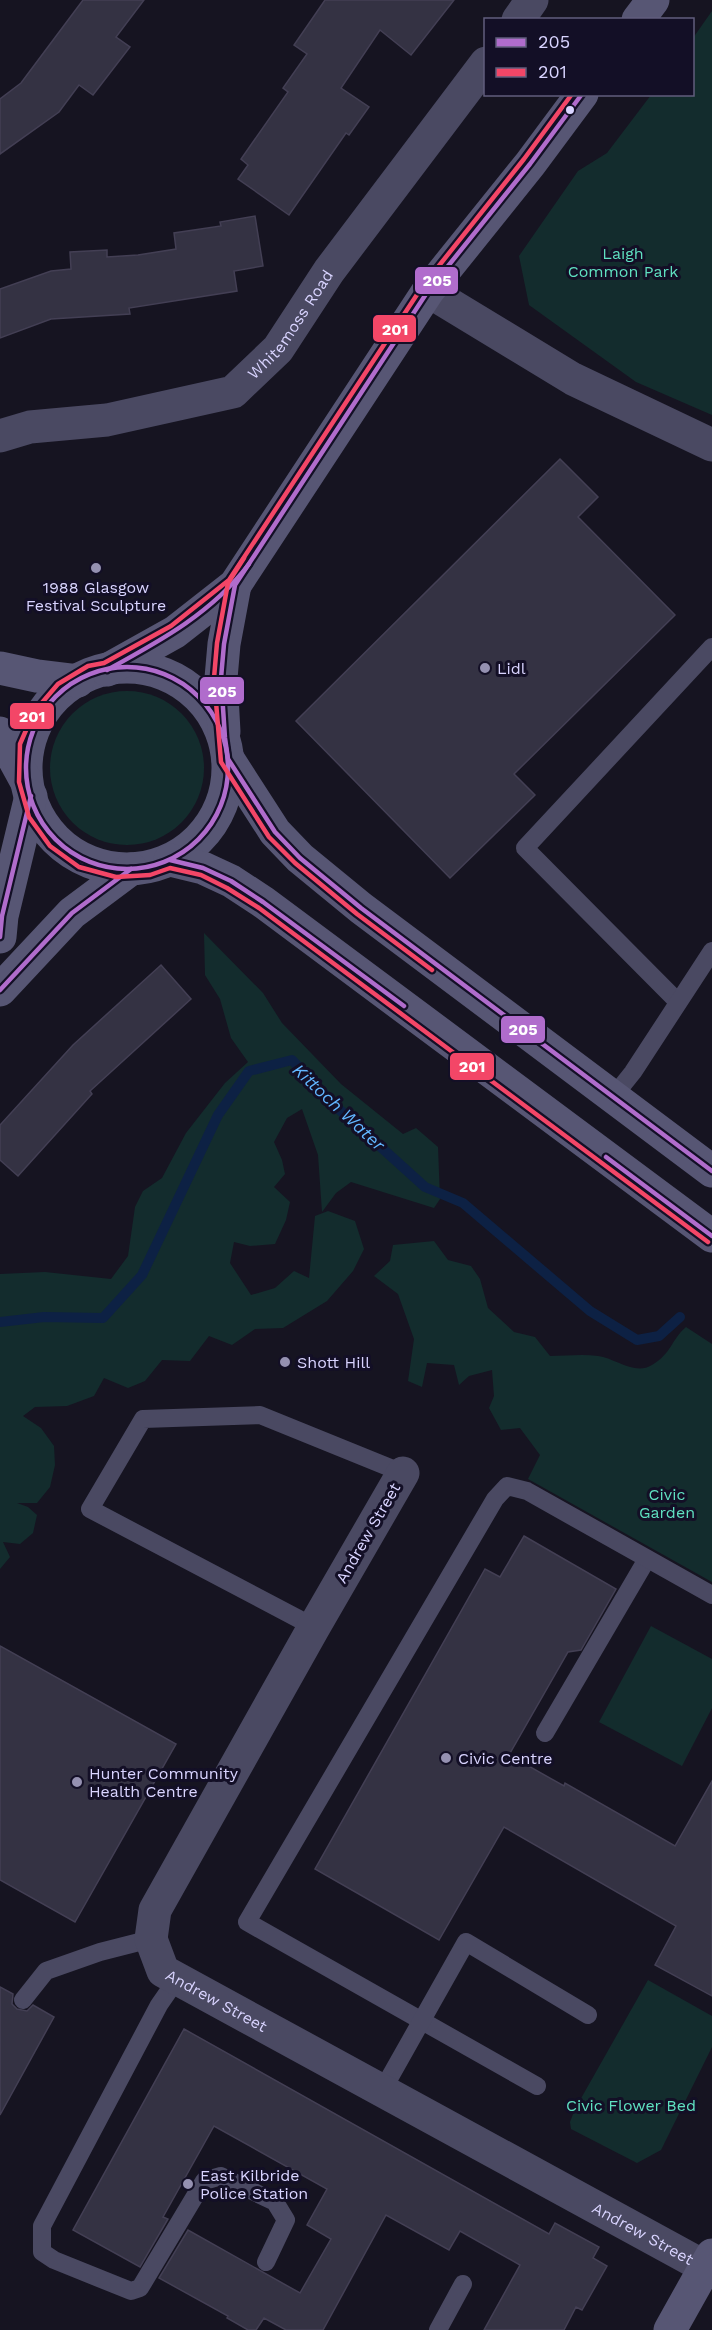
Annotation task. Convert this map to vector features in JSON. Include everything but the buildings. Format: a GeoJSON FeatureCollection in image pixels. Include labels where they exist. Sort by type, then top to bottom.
{"type":"FeatureCollection","features":[{"type":"Feature","properties":{"kind":"main road"},"geometry":{"type":"LineString","coordinates":[[639,18],[652,0]]}},
{"type":"Feature","properties":{"kind":"main road"},"geometry":{"type":"LineString","coordinates":[[0,937],[2,916],[28,788],[27,747],[40,716],[62,690],[176,632],[235,585],[428,291],[530,164],[581,96]]}},
{"type":"Feature","properties":{"kind":"main road"},"geometry":{"type":"LineString","coordinates":[[0,733],[28,788],[36,814],[56,841],[83,861],[116,870],[149,868],[181,855],[206,833],[223,804],[229,771],[221,678],[224,644],[235,585]]}},
{"type":"Feature","properties":{"kind":"main road"},"geometry":{"type":"LineString","coordinates":[[0,668],[37,676],[92,675],[124,666],[157,670],[187,685],[210,708],[226,748],[275,832],[300,858],[361,908],[712,1171]]}},
{"type":"Feature","properties":{"kind":"main road"},"geometry":{"type":"LineString","coordinates":[[170,860],[203,868],[231,881],[263,902],[712,1236]]}},
{"type":"Feature","properties":{"kind":"main road"},"geometry":{"type":"LineString","coordinates":[[0,990],[72,912],[131,869]]}},
{"type":"Feature","properties":{"kind":"main road"},"geometry":{"type":"LineString","coordinates":[[670,2330],[708,2261]]}},
{"type":"Feature","properties":{"kind":"street"},"geometry":{"type":"LineString","coordinates":[[519,18],[532,0]]}},
{"type":"Feature","properties":{"kind":"street","name":"Whitemoss Road"},"geometry":{"type":"LineString","coordinates":[[0,436],[30,427],[107,420],[232,392],[278,349],[329,271],[484,66]]}},
{"type":"Feature","properties":{"kind":"street"},"geometry":{"type":"LineString","coordinates":[[428,291],[573,379],[712,445]]}},
{"type":"Feature","properties":{"kind":"street","name":"Andrew Street"},"geometry":{"type":"LineString","coordinates":[[404,1473],[314,1627],[155,1910],[151,1939],[163,1971],[382,2091],[708,2261]]}},
{"type":"Feature","properties":{"kind":"lane"},"geometry":{"type":"LineString","coordinates":[[678,1002],[525,848],[712,647]]}},
{"type":"Feature","properties":{"kind":"lane"},"geometry":{"type":"LineString","coordinates":[[614,1097],[633,1072],[712,951]]}},
{"type":"Feature","properties":{"kind":"lane"},"geometry":{"type":"LineString","coordinates":[[314,1627],[90,1509],[143,1419],[260,1415],[404,1473]]}},
{"type":"Feature","properties":{"kind":"lane"},"geometry":{"type":"LineString","coordinates":[[537,2086],[247,1922],[495,1499],[507,1486],[527,1491],[712,1595]]}},
{"type":"Feature","properties":{"kind":"lane"},"geometry":{"type":"LineString","coordinates":[[545,1733],[647,1558]]}},
{"type":"Feature","properties":{"kind":"lane"},"geometry":{"type":"LineString","coordinates":[[23,2000],[46,1971],[100,1952],[151,1939]]}},
{"type":"Feature","properties":{"kind":"lane"},"geometry":{"type":"LineString","coordinates":[[382,2091],[466,1942],[588,2015]]}},
{"type":"Feature","properties":{"kind":"lane"},"geometry":{"type":"LineString","coordinates":[[177,1979],[159,2005],[42,2226],[42,2252],[54,2260],[131,2291],[140,2288],[204,2181],[221,2176],[275,2202],[286,2220],[266,2262]]}},
{"type":"Feature","properties":{"kind":"lane"},"geometry":{"type":"LineString","coordinates":[[438,2330],[463,2284]]}},
{"type":"Feature","properties":{"kind":"green space","name":"Laigh Common Park"},"geometry":{"type":"Polygon","coordinates":[[[712,11],[712,415],[636,382],[529,305],[519,256],[578,171],[607,153],[650,96],[694,96],[694,37],[712,11]]]}},
{"type":"Feature","properties":{"kind":"green space"},"geometry":{"type":"Polygon","coordinates":[[[127,691],[156,697],[170,704],[181,714],[191,725],[198,739],[204,768],[198,797],[191,811],[181,822],[170,832],[156,839],[127,845],[98,839],[84,832],[73,822],[63,811],[56,797],[50,768],[56,739],[63,725],[73,714],[84,704],[98,697],[127,691]]]}},
{"type":"Feature","properties":{"kind":"green space"},"geometry":{"type":"Polygon","coordinates":[[[204,933],[263,993],[282,1023],[341,1084],[403,1134],[416,1128],[438,1147],[440,1199],[434,1208],[351,1182],[336,1193],[322,1212],[318,1155],[302,1109],[287,1118],[274,1142],[285,1174],[274,1187],[290,1202],[286,1220],[275,1244],[250,1246],[234,1242],[230,1263],[251,1295],[275,1288],[294,1271],[309,1278],[315,1216],[328,1211],[355,1221],[364,1249],[353,1271],[327,1301],[283,1328],[255,1329],[232,1345],[209,1336],[190,1361],[162,1360],[145,1381],[128,1388],[104,1378],[94,1396],[67,1406],[35,1407],[23,1416],[41,1428],[54,1446],[55,1465],[50,1487],[37,1503],[17,1503],[28,1507],[37,1515],[33,1533],[20,1544],[3,1542],[10,1557],[0,1569],[0,1274],[45,1272],[111,1279],[128,1256],[135,1207],[143,1191],[162,1178],[186,1133],[225,1083],[248,1062],[231,1038],[220,999],[205,975],[204,933]]]}},
{"type":"Feature","properties":{"kind":"green space","name":"Civic Garden"},"geometry":{"type":"Polygon","coordinates":[[[434,1241],[448,1260],[471,1266],[480,1279],[488,1308],[514,1332],[535,1337],[550,1356],[605,1357],[639,1369],[659,1360],[686,1327],[712,1344],[712,1582],[528,1479],[540,1455],[520,1428],[501,1430],[489,1408],[494,1396],[492,1370],[469,1376],[459,1385],[454,1365],[427,1363],[422,1387],[408,1381],[414,1339],[398,1294],[374,1276],[390,1261],[393,1245],[434,1241]]]}},
{"type":"Feature","properties":{"kind":"green space"},"geometry":{"type":"Polygon","coordinates":[[[651,1626],[712,1659],[712,1708],[682,1766],[599,1722],[651,1626]]]}},
{"type":"Feature","properties":{"kind":"green space","name":"Civic Flower Bed"},"geometry":{"type":"Polygon","coordinates":[[[648,1980],[712,2016],[712,2047],[661,2150],[637,2163],[571,2129],[570,2122],[575,2109],[648,1980]]]}},
{"type":"Feature","properties":{"kind":"waterway","name":"Kittoch Water"},"geometry":{"type":"LineString","coordinates":[[0,1322],[44,1317],[103,1318],[142,1275],[218,1115],[249,1071],[292,1060],[331,1102],[425,1187],[463,1203],[590,1311],[637,1340],[659,1336],[680,1317]]}},
{"type":"Feature","properties":{"kind":"transit line","name":"201"},"geometry":{"type":"LineString","coordinates":[[571,96],[524,159],[422,287],[229,580],[171,626],[104,663],[88,666],[58,684],[34,712],[20,744],[19,782],[29,817],[50,846],[79,867],[116,877],[150,875],[170,868],[201,875],[227,888],[259,908],[708,1242]]}},
{"type":"Feature","properties":{"kind":"transit line","name":"205"},"geometry":{"type":"LineString","coordinates":[[581,96],[530,164],[428,291],[235,585],[224,644],[221,678],[225,738],[228,759],[275,832],[300,858],[361,908],[712,1171]]}},
{"type":"Feature","properties":{"kind":"transit line","name":"201"},"geometry":{"type":"LineString","coordinates":[[244,558],[228,583],[217,643],[214,678],[221,762],[269,837],[295,863],[357,914],[432,970]]}},
{"type":"Feature","properties":{"kind":"transit line","name":"205"},"geometry":{"type":"LineString","coordinates":[[107,670],[165,637],[202,611],[219,597],[249,564]]}},
{"type":"Feature","properties":{"kind":"transit line","name":"205"},"geometry":{"type":"LineString","coordinates":[[117,667],[137,667],[166,674],[199,696],[221,729],[228,768],[221,807],[199,840],[166,862],[137,869],[117,869],[88,862],[55,840],[33,807],[26,778],[26,758],[33,729],[55,696],[88,674],[117,667]]}},
{"type":"Feature","properties":{"kind":"transit line","name":"205"},"geometry":{"type":"LineString","coordinates":[[0,937],[2,916],[31,796]]}},
{"type":"Feature","properties":{"kind":"transit line","name":"205"},"geometry":{"type":"LineString","coordinates":[[170,860],[203,868],[231,881],[404,1006]]}},
{"type":"Feature","properties":{"kind":"transit line","name":"205"},"geometry":{"type":"LineString","coordinates":[[0,990],[72,913],[131,869]]}},
{"type":"Feature","properties":{"kind":"transit line","name":"205"},"geometry":{"type":"LineString","coordinates":[[606,1157],[712,1236]]}},
{"type":"Feature","properties":{"kind":"place","name":"1988 Glasgow Festival Sculpture"},"geometry":{"type":"Point","coordinates":[96,568]}},
{"type":"Feature","properties":{"kind":"place","name":"Lidl"},"geometry":{"type":"Point","coordinates":[485,668]}},
{"type":"Feature","properties":{"kind":"place","name":"Shott Hill"},"geometry":{"type":"Point","coordinates":[285,1362]}},
{"type":"Feature","properties":{"kind":"place","name":"Civic Centre"},"geometry":{"type":"Point","coordinates":[446,1758]}},
{"type":"Feature","properties":{"kind":"place","name":"Hunter Community Health Centre"},"geometry":{"type":"Point","coordinates":[77,1782]}},
{"type":"Feature","properties":{"kind":"place","name":"East Kilbride Police Station"},"geometry":{"type":"Point","coordinates":[188,2184]}}]}
